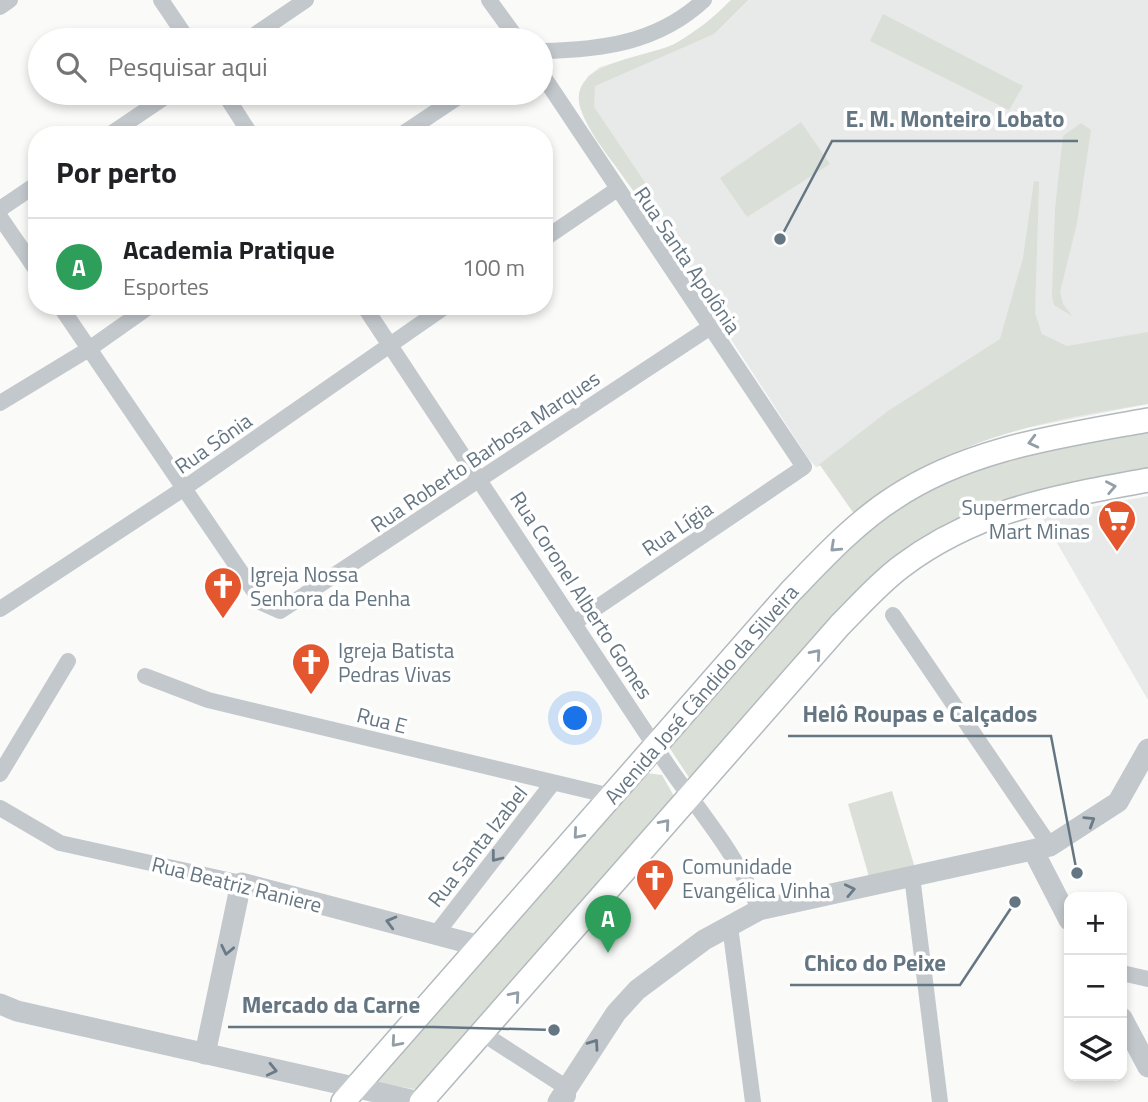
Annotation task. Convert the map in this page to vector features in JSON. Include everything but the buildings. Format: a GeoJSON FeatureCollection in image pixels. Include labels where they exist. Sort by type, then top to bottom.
{"type":"FeatureCollection","features":[{"type":"Feature","properties":{"kind":"main road","name":"Avenida José Cândido da Silveira"},"geometry":{"type":"LineString","coordinates":[[349,1095],[821,559],[870,515],[895,496],[979,457],[1048,438],[1148,419]]}},
{"type":"Feature","properties":{"kind":"main road"},"geometry":{"type":"LineString","coordinates":[[421,1102],[841,625],[885,581],[923,551],[988,516],[1039,501],[1148,480]]}},
{"type":"Feature","properties":{"kind":"street"},"geometry":{"type":"LineString","coordinates":[[0,7],[10,0]]}},
{"type":"Feature","properties":{"kind":"street"},"geometry":{"type":"LineString","coordinates":[[162,0],[180,28]]}},
{"type":"Feature","properties":{"kind":"street"},"geometry":{"type":"LineString","coordinates":[[265,28],[306,0]]}},
{"type":"Feature","properties":{"kind":"street"},"geometry":{"type":"LineString","coordinates":[[489,0],[510,28]]}},
{"type":"Feature","properties":{"kind":"street"},"geometry":{"type":"LineString","coordinates":[[553,51],[594,50],[639,39],[685,18],[704,0]]}},
{"type":"Feature","properties":{"kind":"street","name":"Rua Santa Apolônia"},"geometry":{"type":"LineString","coordinates":[[553,92],[616,190],[804,467]]}},
{"type":"Feature","properties":{"kind":"street"},"geometry":{"type":"LineString","coordinates":[[122,126],[153,105]]}},
{"type":"Feature","properties":{"kind":"street"},"geometry":{"type":"LineString","coordinates":[[232,105],[245,126]]}},
{"type":"Feature","properties":{"kind":"street"},"geometry":{"type":"LineString","coordinates":[[414,126],[446,105]]}},
{"type":"Feature","properties":{"kind":"street"},"geometry":{"type":"LineString","coordinates":[[0,209],[28,190]]}},
{"type":"Feature","properties":{"kind":"street"},"geometry":{"type":"LineString","coordinates":[[553,233],[616,190]]}},
{"type":"Feature","properties":{"kind":"street"},"geometry":{"type":"LineString","coordinates":[[0,217],[28,258]]}},
{"type":"Feature","properties":{"kind":"street"},"geometry":{"type":"LineString","coordinates":[[66,315],[183,489]]}},
{"type":"Feature","properties":{"kind":"street"},"geometry":{"type":"LineString","coordinates":[[0,403],[89,349],[137,315]]}},
{"type":"Feature","properties":{"kind":"street","name":"Rua Coronel Alberto Gomes"},"geometry":{"type":"LineString","coordinates":[[370,315],[753,892],[759,910]]}},
{"type":"Feature","properties":{"kind":"street","name":"Rua Sônia"},"geometry":{"type":"LineString","coordinates":[[0,608],[183,489],[433,315]]}},
{"type":"Feature","properties":{"kind":"street","name":"Rua Roberto Barbosa Marques"},"geometry":{"type":"LineString","coordinates":[[183,489],[262,603],[273,610],[286,610],[709,328]]}},
{"type":"Feature","properties":{"kind":"street","name":"Rua Lígia"},"geometry":{"type":"LineString","coordinates":[[574,623],[804,467]]}},
{"type":"Feature","properties":{"kind":"street"},"geometry":{"type":"LineString","coordinates":[[893,615],[1042,849],[1064,907]]}},
{"type":"Feature","properties":{"kind":"street"},"geometry":{"type":"LineString","coordinates":[[0,774],[68,661]]}},
{"type":"Feature","properties":{"kind":"street","name":"Rua E"},"geometry":{"type":"LineString","coordinates":[[145,676],[208,700],[611,796]]}},
{"type":"Feature","properties":{"kind":"street"},"geometry":{"type":"LineString","coordinates":[[482,1033],[564,1097],[616,1013],[637,990],[704,940],[759,910],[1042,849],[1118,802],[1148,749]]}},
{"type":"Feature","properties":{"kind":"street","name":"Rua Santa Izabel"},"geometry":{"type":"LineString","coordinates":[[436,934],[552,784]]}},
{"type":"Feature","properties":{"kind":"street","name":"Rua Beatriz Raniere"},"geometry":{"type":"LineString","coordinates":[[0,808],[60,843],[241,883],[480,946]]}},
{"type":"Feature","properties":{"kind":"street"},"geometry":{"type":"LineString","coordinates":[[912,876],[940,1102]]}},
{"type":"Feature","properties":{"kind":"street"},"geometry":{"type":"LineString","coordinates":[[205,1054],[241,883]]}},
{"type":"Feature","properties":{"kind":"street"},"geometry":{"type":"LineString","coordinates":[[730,926],[753,1102]]}},
{"type":"Feature","properties":{"kind":"street"},"geometry":{"type":"LineString","coordinates":[[1127,974],[1148,979]]}},
{"type":"Feature","properties":{"kind":"street"},"geometry":{"type":"LineString","coordinates":[[0,1004],[17,1011],[205,1054],[349,1095],[421,1102]]}},
{"type":"Feature","properties":{"kind":"street"},"geometry":{"type":"LineString","coordinates":[[1127,1027],[1148,1067]]}},
{"type":"Feature","properties":{"kind":"shaded area"},"geometry":{"type":"Polygon","coordinates":[[[731,0],[1148,0],[1148,404],[1026,428],[961,447],[901,480],[855,515],[820,465],[816,467],[808,458],[581,108],[582,87],[588,76],[600,67],[674,45],[712,20],[731,0]]]}},
{"type":"Feature","properties":{"kind":"shaded area"},"geometry":{"type":"Polygon","coordinates":[[[731,0],[748,0],[714,34],[595,86],[594,107],[646,184],[634,192],[585,120],[579,93],[585,81],[612,64],[676,43],[691,34],[731,0]]]}},
{"type":"Feature","properties":{"kind":"shaded area"},"geometry":{"type":"Polygon","coordinates":[[[883,14],[1023,86],[1009,110],[870,41],[883,14]]]}},
{"type":"Feature","properties":{"kind":"shaded area"},"geometry":{"type":"Polygon","coordinates":[[[801,122],[830,164],[747,217],[720,178],[801,122]]]}},
{"type":"Feature","properties":{"kind":"shaded area"},"geometry":{"type":"Polygon","coordinates":[[[1081,123],[1091,130],[1077,223],[1060,292],[1063,304],[1072,316],[1054,305],[1052,296],[1055,209],[1063,136],[1081,123]]]}},
{"type":"Feature","properties":{"kind":"shaded area"},"geometry":{"type":"Polygon","coordinates":[[[1034,181],[1039,182],[1035,313],[1042,334],[1067,346],[1148,332],[1148,404],[1068,418],[992,438],[921,469],[855,515],[820,465],[816,467],[888,411],[1000,339],[1023,258],[1034,181]]]}},
{"type":"Feature","properties":{"kind":"shaded area"},"geometry":{"type":"Polygon","coordinates":[[[1148,428],[1148,472],[948,527],[692,782],[669,747],[749,651],[859,535],[930,487],[999,459],[1148,428]]]}},
{"type":"Feature","properties":{"kind":"shaded area","name":"Supermercado Mart Minas"},"geometry":{"type":"Polygon","coordinates":[[[1148,496],[1148,700],[1042,517],[1148,496]]]}},
{"type":"Feature","properties":{"kind":"shaded area"},"geometry":{"type":"Polygon","coordinates":[[[646,773],[662,775],[675,798],[420,1090],[371,1082],[646,773]]]}},
{"type":"Feature","properties":{"kind":"shaded area"},"geometry":{"type":"Polygon","coordinates":[[[892,791],[915,868],[870,880],[848,804],[892,791]]]}},
{"type":"Feature","properties":{"kind":"place","name":"E. M. Monteiro Lobato"},"geometry":{"type":"Point","coordinates":[780,239]}},
{"type":"Feature","properties":{"kind":"place","name":"Supermercado Mart Minas"},"geometry":{"type":"Point","coordinates":[1117,553]}},
{"type":"Feature","properties":{"kind":"place","name":"Igreja Nossa Senhora da Penha"},"geometry":{"type":"Point","coordinates":[223,620]}},
{"type":"Feature","properties":{"kind":"place","name":"Igreja Batista Pedras Vivas"},"geometry":{"type":"Point","coordinates":[311,696]}},
{"type":"Feature","properties":{"kind":"place","name":"Helô Roupas e Calçados"},"geometry":{"type":"Point","coordinates":[1077,873]}},
{"type":"Feature","properties":{"kind":"place","name":"Chico do Peixe"},"geometry":{"type":"Point","coordinates":[1015,902]}},
{"type":"Feature","properties":{"kind":"place","name":"Comunidade Evangélica Vinha"},"geometry":{"type":"Point","coordinates":[655,912]}},
{"type":"Feature","properties":{"kind":"place","name":"Academia Pratique"},"geometry":{"type":"Point","coordinates":[608,953]}},
{"type":"Feature","properties":{"kind":"place","name":"Mercado da Carne"},"geometry":{"type":"Point","coordinates":[554,1030]}}]}
